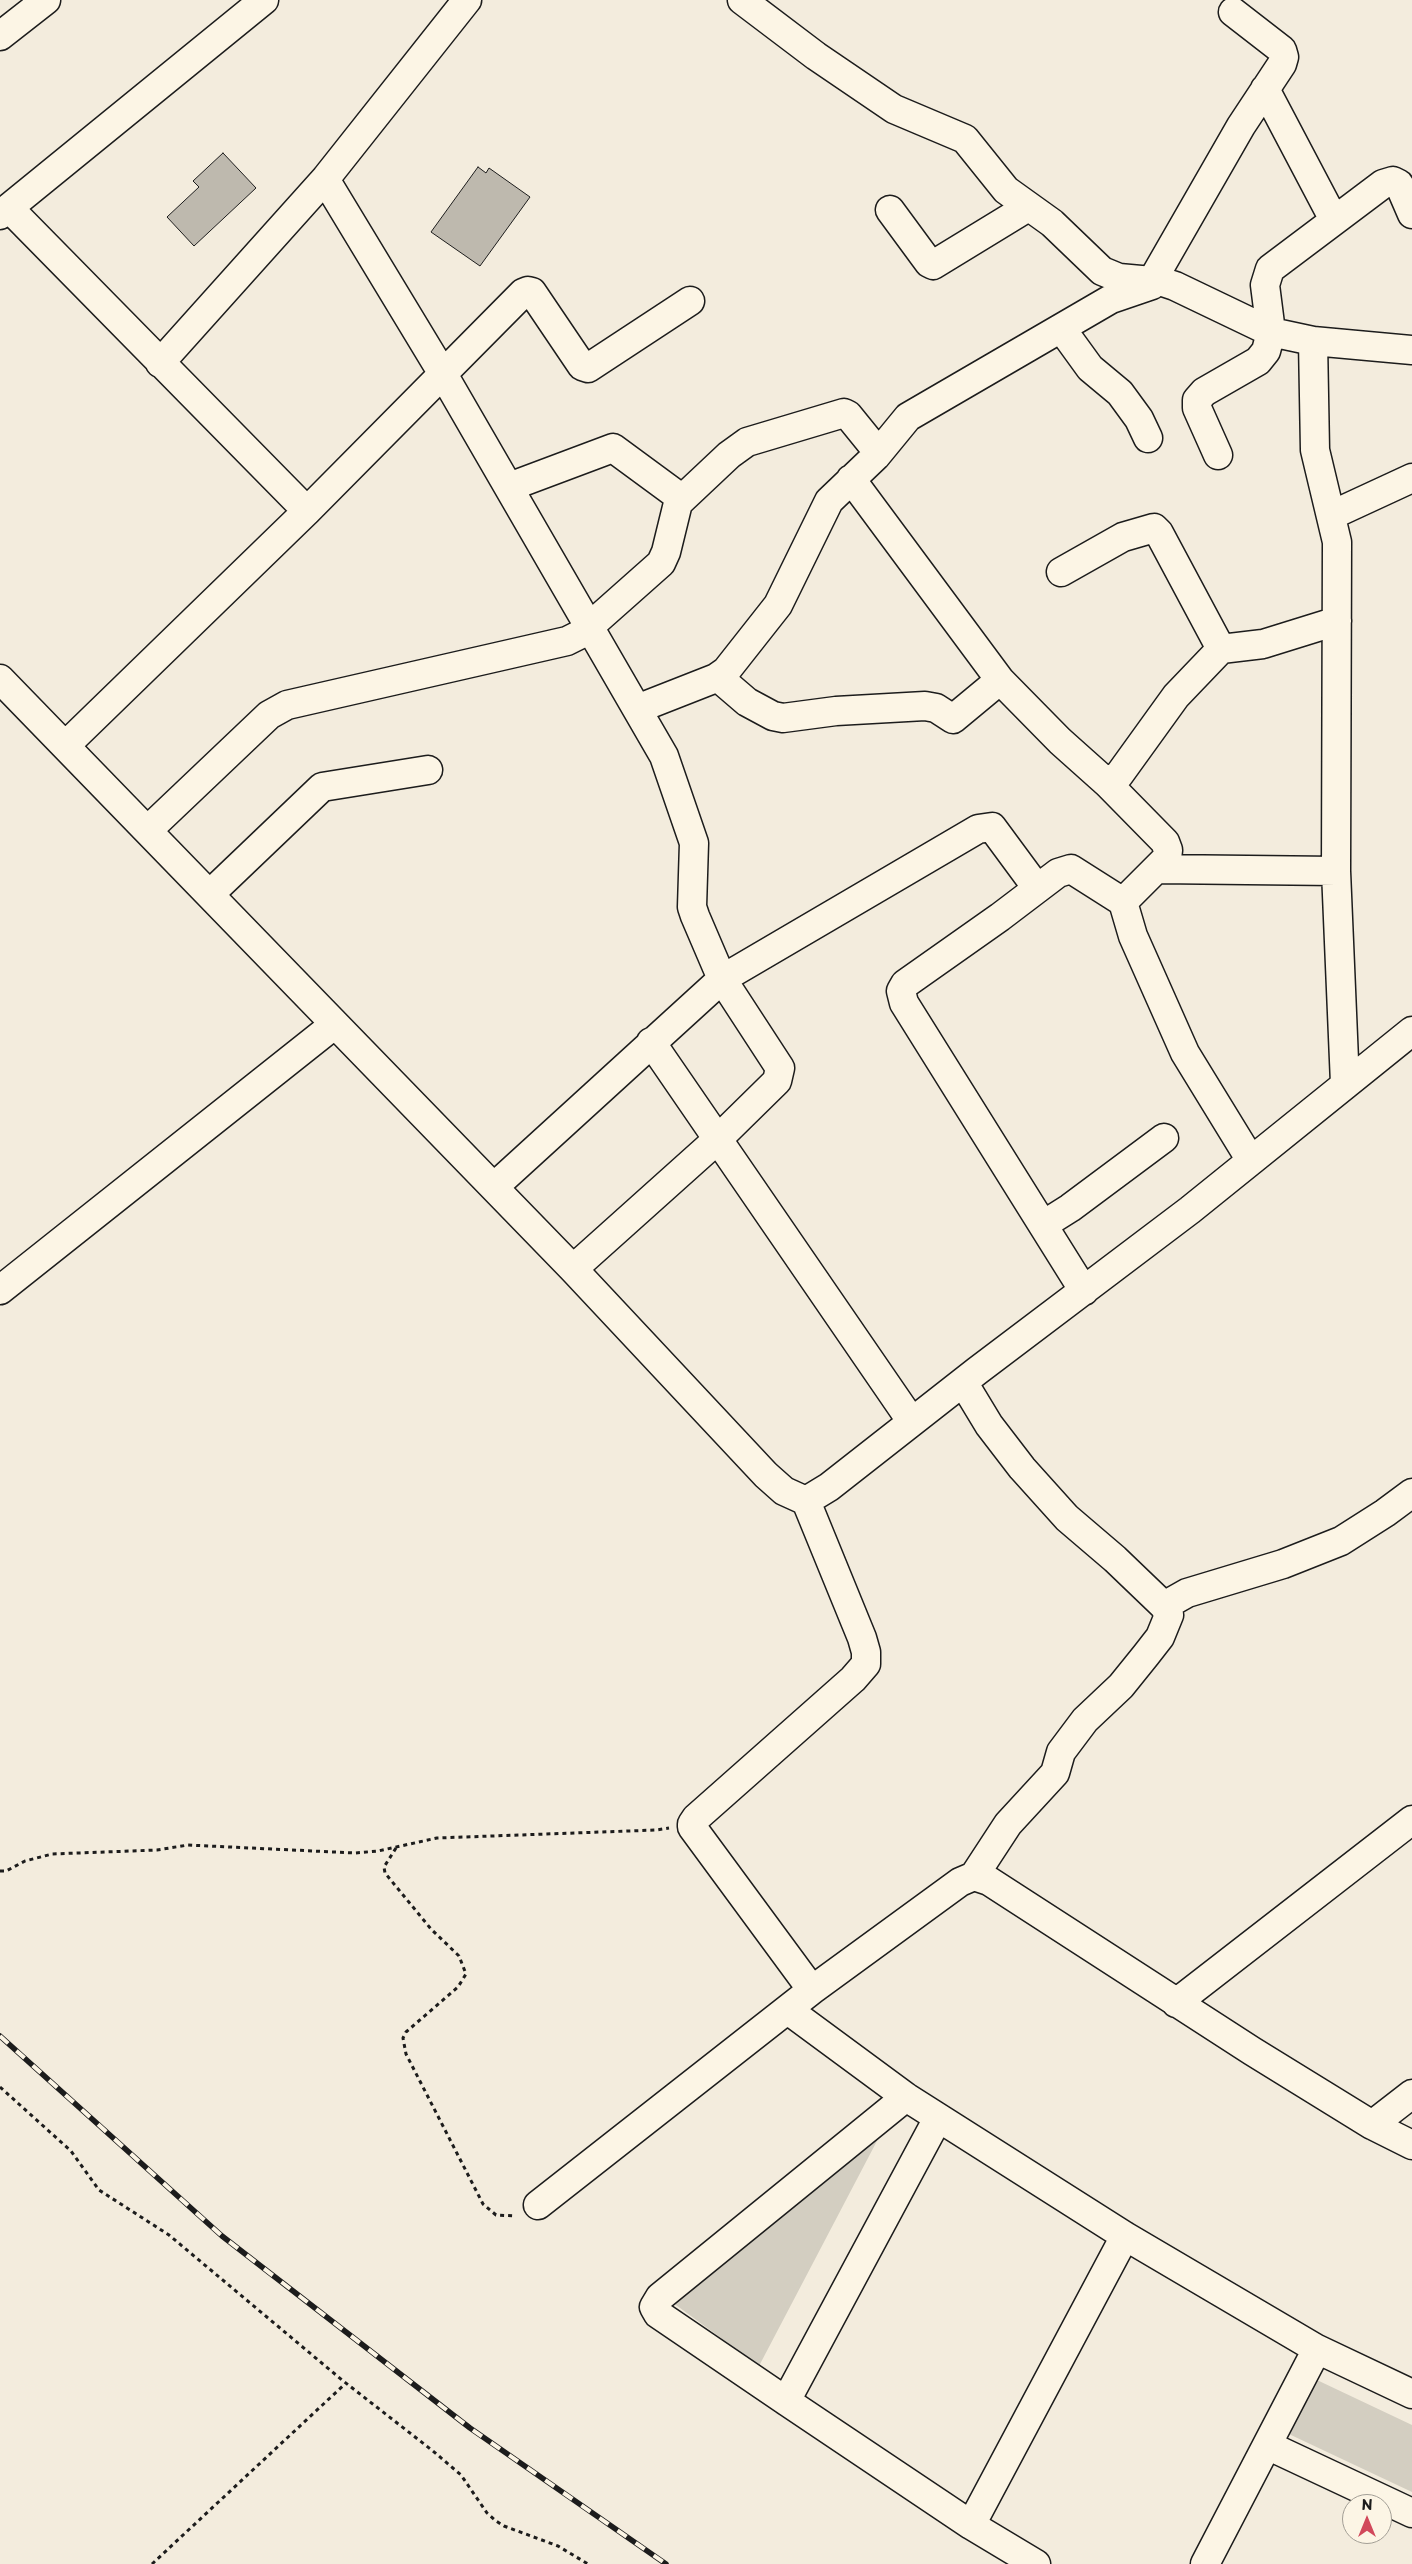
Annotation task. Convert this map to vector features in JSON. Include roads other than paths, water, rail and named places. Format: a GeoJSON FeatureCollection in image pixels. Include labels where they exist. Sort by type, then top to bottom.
{"type":"FeatureCollection","features":[{"type":"Feature","properties":{"kind":"street"},"geometry":{"type":"LineString","coordinates":[[0,36],[46,0]]}},
{"type":"Feature","properties":{"kind":"street"},"geometry":{"type":"LineString","coordinates":[[264,0],[4,212],[160,363],[307,511]]}},
{"type":"Feature","properties":{"kind":"street"},"geometry":{"type":"LineString","coordinates":[[160,363],[326,178],[467,0]]}},
{"type":"Feature","properties":{"kind":"street"},"geometry":{"type":"LineString","coordinates":[[742,0],[816,56],[894,109],[965,139],[1006,190],[1052,223],[1102,271],[1120,278],[1158,282],[1175,286],[1271,332],[1313,340],[1412,350]]}},
{"type":"Feature","properties":{"kind":"street"},"geometry":{"type":"LineString","coordinates":[[637,709],[725,672],[778,605],[804,556],[823,510],[908,417],[1111,299],[1158,282],[1241,126],[1282,64],[1284,57],[1282,50],[1233,12]]}},
{"type":"Feature","properties":{"kind":"street"},"geometry":{"type":"LineString","coordinates":[[1265,89],[1334,220]]}},
{"type":"Feature","properties":{"kind":"street"},"geometry":{"type":"LineString","coordinates":[[326,178],[443,374],[664,756],[692,836],[692,907],[722,979],[780,1068],[777,1081],[718,1139],[573,1269]]}},
{"type":"Feature","properties":{"kind":"street"},"geometry":{"type":"LineString","coordinates":[[1218,455],[1197,408],[1197,400],[1204,392],[1258,361],[1266,350],[1271,332],[1265,285],[1270,269],[1383,184],[1392,180],[1399,184],[1412,214]]}},
{"type":"Feature","properties":{"kind":"street"},"geometry":{"type":"LineString","coordinates":[[890,210],[929,263],[933,265],[1028,207]]}},
{"type":"Feature","properties":{"kind":"street"},"geometry":{"type":"LineString","coordinates":[[66,745],[307,511],[528,291],[536,297],[582,366],[588,368],[690,302]]}},
{"type":"Feature","properties":{"kind":"street"},"geometry":{"type":"LineString","coordinates":[[1061,328],[1090,368],[1120,393],[1139,419],[1148,438]]}},
{"type":"Feature","properties":{"kind":"street"},"geometry":{"type":"LineString","coordinates":[[1313,340],[1315,450],[1337,542],[1336,871],[1345,1084]]}},
{"type":"Feature","properties":{"kind":"street"},"geometry":{"type":"LineString","coordinates":[[148,830],[279,708],[567,641],[591,628],[661,563],[666,552],[674,510],[681,498],[729,455],[747,442],[840,414],[848,414],[878,452]]}},
{"type":"Feature","properties":{"kind":"street"},"geometry":{"type":"LineString","coordinates":[[509,487],[613,448],[681,498]]}},
{"type":"Feature","properties":{"kind":"street"},"geometry":{"type":"LineString","coordinates":[[851,478],[982,659],[1000,680],[1060,741],[1107,783],[1167,846],[1167,858],[1123,902]]}},
{"type":"Feature","properties":{"kind":"street"},"geometry":{"type":"LineString","coordinates":[[1332,515],[1412,478]]}},
{"type":"Feature","properties":{"kind":"street"},"geometry":{"type":"LineString","coordinates":[[1061,572],[1123,536],[1154,528],[1159,533],[1221,649]]}},
{"type":"Feature","properties":{"kind":"street"},"geometry":{"type":"LineString","coordinates":[[1107,783],[1119,775],[1190,679],[1221,649],[1263,644],[1337,621]]}},
{"type":"Feature","properties":{"kind":"street"},"geometry":{"type":"LineString","coordinates":[[725,672],[726,684],[747,702],[773,716],[783,718],[836,711],[925,706],[936,708],[953,719],[1000,680]]}},
{"type":"Feature","properties":{"kind":"street"},"geometry":{"type":"LineString","coordinates":[[0,679],[573,1269],[776,1485],[784,1492],[806,1501],[862,1638],[866,1652],[866,1664],[854,1679],[696,1818],[692,1827],[812,1990]]}},
{"type":"Feature","properties":{"kind":"street"},"geometry":{"type":"LineString","coordinates":[[210,894],[322,786],[428,770]]}},
{"type":"Feature","properties":{"kind":"street"},"geometry":{"type":"LineString","coordinates":[[494,1187],[722,979],[982,827],[992,828],[1037,888]]}},
{"type":"Feature","properties":{"kind":"street"},"geometry":{"type":"LineString","coordinates":[[1084,1291],[901,995],[905,984],[1058,873],[1069,868],[1123,902],[1133,936],[1185,1053],[1250,1159]]}},
{"type":"Feature","properties":{"kind":"street"},"geometry":{"type":"LineString","coordinates":[[1158,869],[1336,871]]}},
{"type":"Feature","properties":{"kind":"street"},"geometry":{"type":"LineString","coordinates":[[0,1290],[335,1024]]}},
{"type":"Feature","properties":{"kind":"street"},"geometry":{"type":"LineString","coordinates":[[806,1501],[829,1487],[962,1382],[1190,1210],[1250,1159],[1412,1031]]}},
{"type":"Feature","properties":{"kind":"street"},"geometry":{"type":"LineString","coordinates":[[651,1042],[912,1422]]}},
{"type":"Feature","properties":{"kind":"street"},"geometry":{"type":"LineString","coordinates":[[1043,1225],[1070,1208],[1164,1138]]}},
{"type":"Feature","properties":{"kind":"street"},"geometry":{"type":"LineString","coordinates":[[538,2205],[812,1990],[960,1882],[974,1876],[1008,1824],[1055,1773],[1061,1752],[1085,1720],[1121,1686],[1160,1637],[1168,1619],[1168,1611],[1115,1559],[1075,1525],[1033,1482],[993,1432],[962,1382]]}},
{"type":"Feature","properties":{"kind":"street"},"geometry":{"type":"LineString","coordinates":[[1164,1606],[1187,1593],[1282,1564],[1341,1541],[1386,1513],[1412,1492]]}},
{"type":"Feature","properties":{"kind":"street"},"geometry":{"type":"LineString","coordinates":[[1176,2003],[1412,1820]]}},
{"type":"Feature","properties":{"kind":"street"},"geometry":{"type":"LineString","coordinates":[[974,1876],[989,1881],[1176,2003],[1372,2125],[1412,2145]]}},
{"type":"Feature","properties":{"kind":"street"},"geometry":{"type":"LineString","coordinates":[[788,2010],[906,2097],[1125,2236],[1317,2349],[1412,2394]]}},
{"type":"Feature","properties":{"kind":"street"},"geometry":{"type":"LineString","coordinates":[[1372,2125],[1412,2094]]}},
{"type":"Feature","properties":{"kind":"street"},"geometry":{"type":"LineString","coordinates":[[906,2097],[656,2301],[654,2306],[658,2314],[786,2401],[971,2525],[1036,2564]]}},
{"type":"Feature","properties":{"kind":"street"},"geometry":{"type":"LineString","coordinates":[[786,2401],[938,2118]]}},
{"type":"Feature","properties":{"kind":"street"},"geometry":{"type":"LineString","coordinates":[[971,2525],[1125,2236]]}},
{"type":"Feature","properties":{"kind":"street"},"geometry":{"type":"LineString","coordinates":[[1205,2564],[1317,2349]]}},
{"type":"Feature","properties":{"kind":"street"},"geometry":{"type":"LineString","coordinates":[[1267,2445],[1412,2513]]}},
{"type":"Feature","properties":{"kind":"railway"},"geometry":{"type":"LineString","coordinates":[[0,2036],[222,2236],[470,2428],[666,2564]]}}]}
